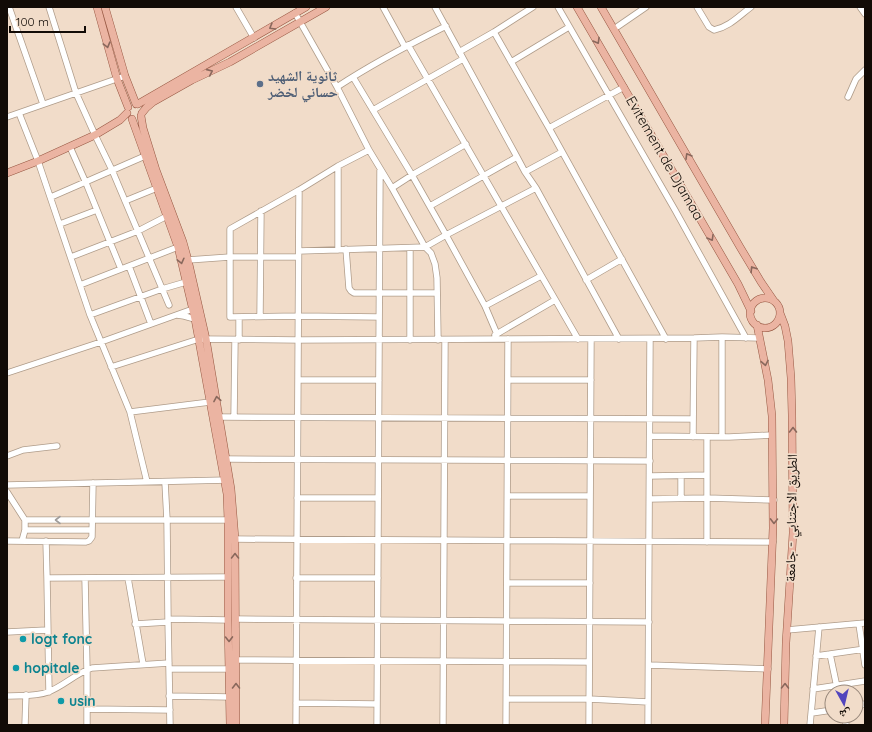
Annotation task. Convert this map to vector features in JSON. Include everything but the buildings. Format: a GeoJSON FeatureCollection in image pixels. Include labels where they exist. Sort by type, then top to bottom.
{"type":"FeatureCollection","features":[{"type":"Feature","properties":{"kind":"main road"},"geometry":{"type":"LineString","coordinates":[[97,7],[117,79],[178,247],[186,282],[196,308],[195,319],[203,339],[210,402],[227,480]]}},
{"type":"Feature","properties":{"kind":"main road"},"geometry":{"type":"LineString","coordinates":[[105,7],[125,76],[137,104],[142,108],[141,115],[143,128],[154,165],[183,242],[220,417],[227,459],[227,494],[232,539],[232,620],[229,670],[230,725]]}},
{"type":"Feature","properties":{"kind":"main road"},"geometry":{"type":"LineString","coordinates":[[7,173],[38,161],[121,124],[129,114],[130,105],[137,104],[306,7]]}},
{"type":"Feature","properties":{"kind":"main road"},"geometry":{"type":"LineString","coordinates":[[129,114],[138,118],[148,106],[166,95],[197,77],[230,62],[326,7]]}},
{"type":"Feature","properties":{"kind":"main road","name":"Evitement de Djamaa"},"geometry":{"type":"LineString","coordinates":[[577,7],[738,284],[751,311]]}},
{"type":"Feature","properties":{"kind":"main road","name":"Evitement de Djamaa"},"geometry":{"type":"LineString","coordinates":[[601,7],[740,247],[774,301]]}},
{"type":"Feature","properties":{"kind":"main road"},"geometry":{"type":"LineString","coordinates":[[763,299],[774,301],[779,306],[780,318],[777,323],[772,326],[762,328],[753,321],[751,316],[753,305],[757,301],[763,299]]}},
{"type":"Feature","properties":{"kind":"main road","name":"الطريق الاجتنابي - جامعة"},"geometry":{"type":"LineString","coordinates":[[780,313],[787,334],[792,396],[793,533],[787,630],[784,725]]}},
{"type":"Feature","properties":{"kind":"main road","name":"الطريق الاجتنابي - جامعة"},"geometry":{"type":"LineString","coordinates":[[757,325],[768,380],[772,410],[774,500],[766,725]]}},
{"type":"Feature","properties":{"kind":"main road"},"geometry":{"type":"LineString","coordinates":[[232,539],[228,577],[236,660],[236,725]]}},
{"type":"Feature","properties":{"kind":"street"},"geometry":{"type":"LineString","coordinates":[[9,7],[43,104]]}},
{"type":"Feature","properties":{"kind":"street"},"geometry":{"type":"LineString","coordinates":[[49,7],[76,93],[97,134],[169,305]]}},
{"type":"Feature","properties":{"kind":"street"},"geometry":{"type":"LineString","coordinates":[[236,7],[254,38]]}},
{"type":"Feature","properties":{"kind":"street"},"geometry":{"type":"LineString","coordinates":[[383,7],[428,78],[578,339]]}},
{"type":"Feature","properties":{"kind":"street"},"geometry":{"type":"LineString","coordinates":[[435,7],[516,157],[536,188],[619,339]]}},
{"type":"Feature","properties":{"kind":"street"},"geometry":{"type":"LineString","coordinates":[[459,52],[533,7]]}},
{"type":"Feature","properties":{"kind":"street"},"geometry":{"type":"LineString","coordinates":[[558,7],[679,217],[746,338]]}},
{"type":"Feature","properties":{"kind":"street"},"geometry":{"type":"LineString","coordinates":[[614,29],[646,7]]}},
{"type":"Feature","properties":{"kind":"street"},"geometry":{"type":"LineString","coordinates":[[697,7],[709,27],[714,30],[722,28],[733,22],[751,7]]}},
{"type":"Feature","properties":{"kind":"street"},"geometry":{"type":"LineString","coordinates":[[860,7],[865,14]]}},
{"type":"Feature","properties":{"kind":"street"},"geometry":{"type":"LineString","coordinates":[[295,14],[337,87],[380,170],[392,188],[425,247],[431,253],[436,264],[438,340]]}},
{"type":"Feature","properties":{"kind":"street"},"geometry":{"type":"LineString","coordinates":[[337,87],[407,46],[446,26]]}},
{"type":"Feature","properties":{"kind":"street"},"geometry":{"type":"LineString","coordinates":[[511,62],[569,27]]}},
{"type":"Feature","properties":{"kind":"street"},"geometry":{"type":"LineString","coordinates":[[494,32],[666,339]]}},
{"type":"Feature","properties":{"kind":"street"},"geometry":{"type":"LineString","coordinates":[[373,110],[463,59]]}},
{"type":"Feature","properties":{"kind":"street"},"geometry":{"type":"LineString","coordinates":[[848,97],[856,79],[865,70]]}},
{"type":"Feature","properties":{"kind":"street"},"geometry":{"type":"LineString","coordinates":[[7,117],[125,76]]}},
{"type":"Feature","properties":{"kind":"street"},"geometry":{"type":"LineString","coordinates":[[353,77],[430,206],[485,306],[497,334]]}},
{"type":"Feature","properties":{"kind":"street"},"geometry":{"type":"LineString","coordinates":[[549,128],[624,87]]}},
{"type":"Feature","properties":{"kind":"street"},"geometry":{"type":"LineString","coordinates":[[19,113],[51,197],[90,315],[130,412],[147,482]]}},
{"type":"Feature","properties":{"kind":"street"},"geometry":{"type":"LineString","coordinates":[[392,188],[466,144]]}},
{"type":"Feature","properties":{"kind":"street"},"geometry":{"type":"LineString","coordinates":[[70,147],[121,269]]}},
{"type":"Feature","properties":{"kind":"street"},"geometry":{"type":"LineString","coordinates":[[369,150],[338,166],[230,229],[230,317],[380,317]]}},
{"type":"Feature","properties":{"kind":"street"},"geometry":{"type":"LineString","coordinates":[[525,172],[562,152]]}},
{"type":"Feature","properties":{"kind":"street"},"geometry":{"type":"LineString","coordinates":[[51,197],[145,156]]}},
{"type":"Feature","properties":{"kind":"street"},"geometry":{"type":"LineString","coordinates":[[430,206],[516,157]]}},
{"type":"Feature","properties":{"kind":"street"},"geometry":{"type":"LineString","coordinates":[[338,166],[338,250]]}},
{"type":"Feature","properties":{"kind":"street"},"geometry":{"type":"LineString","coordinates":[[377,725],[380,170]]}},
{"type":"Feature","properties":{"kind":"street"},"geometry":{"type":"LineString","coordinates":[[125,201],[156,188]]}},
{"type":"Feature","properties":{"kind":"street"},"geometry":{"type":"LineString","coordinates":[[298,251],[425,247],[536,188]]}},
{"type":"Feature","properties":{"kind":"street"},"geometry":{"type":"LineString","coordinates":[[296,725],[299,190]]}},
{"type":"Feature","properties":{"kind":"street"},"geometry":{"type":"LineString","coordinates":[[60,224],[97,210]]}},
{"type":"Feature","properties":{"kind":"street"},"geometry":{"type":"LineString","coordinates":[[260,316],[261,211]]}},
{"type":"Feature","properties":{"kind":"street"},"geometry":{"type":"LineString","coordinates":[[71,257],[138,231],[167,216]]}},
{"type":"Feature","properties":{"kind":"street"},"geometry":{"type":"LineString","coordinates":[[80,285],[178,247]]}},
{"type":"Feature","properties":{"kind":"street"},"geometry":{"type":"LineString","coordinates":[[410,248],[410,340]]}},
{"type":"Feature","properties":{"kind":"street"},"geometry":{"type":"LineString","coordinates":[[346,250],[348,283],[349,288],[354,293],[437,293]]}},
{"type":"Feature","properties":{"kind":"street"},"geometry":{"type":"LineString","coordinates":[[188,260],[230,257],[298,257]]}},
{"type":"Feature","properties":{"kind":"street"},"geometry":{"type":"LineString","coordinates":[[586,280],[622,259]]}},
{"type":"Feature","properties":{"kind":"street"},"geometry":{"type":"LineString","coordinates":[[129,266],[151,324]]}},
{"type":"Feature","properties":{"kind":"street"},"geometry":{"type":"LineString","coordinates":[[485,306],[541,276]]}},
{"type":"Feature","properties":{"kind":"street"},"geometry":{"type":"LineString","coordinates":[[90,315],[186,282]]}},
{"type":"Feature","properties":{"kind":"street"},"geometry":{"type":"LineString","coordinates":[[488,340],[555,300]]}},
{"type":"Feature","properties":{"kind":"street"},"geometry":{"type":"LineString","coordinates":[[7,373],[101,342],[196,308]]}},
{"type":"Feature","properties":{"kind":"street"},"geometry":{"type":"LineString","coordinates":[[176,315],[182,315],[195,319]]}},
{"type":"Feature","properties":{"kind":"street"},"geometry":{"type":"LineString","coordinates":[[234,417],[239,317]]}},
{"type":"Feature","properties":{"kind":"street"},"geometry":{"type":"LineString","coordinates":[[722,337],[722,437]]}},
{"type":"Feature","properties":{"kind":"street"},"geometry":{"type":"LineString","coordinates":[[111,367],[203,339],[488,340],[666,339],[722,337],[759,338]]}},
{"type":"Feature","properties":{"kind":"street"},"geometry":{"type":"LineString","coordinates":[[693,436],[694,338]]}},
{"type":"Feature","properties":{"kind":"street"},"geometry":{"type":"LineString","coordinates":[[506,725],[508,339]]}},
{"type":"Feature","properties":{"kind":"street"},"geometry":{"type":"LineString","coordinates":[[589,725],[591,339]]}},
{"type":"Feature","properties":{"kind":"street"},"geometry":{"type":"LineString","coordinates":[[648,725],[650,339]]}},
{"type":"Feature","properties":{"kind":"street"},"geometry":{"type":"LineString","coordinates":[[443,725],[445,340]]}},
{"type":"Feature","properties":{"kind":"street"},"geometry":{"type":"LineString","coordinates":[[298,380],[379,380]]}},
{"type":"Feature","properties":{"kind":"street"},"geometry":{"type":"LineString","coordinates":[[508,380],[591,380]]}},
{"type":"Feature","properties":{"kind":"street"},"geometry":{"type":"LineString","coordinates":[[130,412],[210,402]]}},
{"type":"Feature","properties":{"kind":"street"},"geometry":{"type":"LineString","coordinates":[[220,417],[693,419]]}},
{"type":"Feature","properties":{"kind":"street"},"geometry":{"type":"LineString","coordinates":[[650,436],[722,437],[772,435]]}},
{"type":"Feature","properties":{"kind":"street"},"geometry":{"type":"LineString","coordinates":[[707,437],[707,542]]}},
{"type":"Feature","properties":{"kind":"street"},"geometry":{"type":"LineString","coordinates":[[7,456],[23,450],[57,446]]}},
{"type":"Feature","properties":{"kind":"street"},"geometry":{"type":"LineString","coordinates":[[227,459],[650,461]]}},
{"type":"Feature","properties":{"kind":"street"},"geometry":{"type":"LineString","coordinates":[[650,476],[707,475]]}},
{"type":"Feature","properties":{"kind":"street"},"geometry":{"type":"LineString","coordinates":[[681,476],[681,498]]}},
{"type":"Feature","properties":{"kind":"street"},"geometry":{"type":"LineString","coordinates":[[7,485],[227,480]]}},
{"type":"Feature","properties":{"kind":"street"},"geometry":{"type":"LineString","coordinates":[[165,482],[167,520],[170,725]]}},
{"type":"Feature","properties":{"kind":"street"},"geometry":{"type":"LineString","coordinates":[[7,541],[86,542],[91,539],[93,483]]}},
{"type":"Feature","properties":{"kind":"street"},"geometry":{"type":"LineString","coordinates":[[7,492],[24,520],[25,530],[22,541]]}},
{"type":"Feature","properties":{"kind":"street"},"geometry":{"type":"LineString","coordinates":[[508,496],[590,496]]}},
{"type":"Feature","properties":{"kind":"street"},"geometry":{"type":"LineString","coordinates":[[297,498],[378,498]]}},
{"type":"Feature","properties":{"kind":"street"},"geometry":{"type":"LineString","coordinates":[[650,499],[707,498],[774,500]]}},
{"type":"Feature","properties":{"kind":"street"},"geometry":{"type":"LineString","coordinates":[[24,520],[231,520]]}},
{"type":"Feature","properties":{"kind":"street"},"geometry":{"type":"LineString","coordinates":[[25,530],[92,530]]}},
{"type":"Feature","properties":{"kind":"street"},"geometry":{"type":"LineString","coordinates":[[232,539],[773,542]]}},
{"type":"Feature","properties":{"kind":"street"},"geometry":{"type":"LineString","coordinates":[[46,541],[49,692]]}},
{"type":"Feature","properties":{"kind":"street"},"geometry":{"type":"LineString","coordinates":[[47,578],[228,577]]}},
{"type":"Feature","properties":{"kind":"street"},"geometry":{"type":"LineString","coordinates":[[85,578],[87,725]]}},
{"type":"Feature","properties":{"kind":"street"},"geometry":{"type":"LineString","coordinates":[[128,578],[143,664]]}},
{"type":"Feature","properties":{"kind":"street"},"geometry":{"type":"LineString","coordinates":[[296,578],[378,578]]}},
{"type":"Feature","properties":{"kind":"street"},"geometry":{"type":"LineString","coordinates":[[507,583],[590,583]]}},
{"type":"Feature","properties":{"kind":"street"},"geometry":{"type":"LineString","coordinates":[[135,624],[168,621],[296,619],[649,622]]}},
{"type":"Feature","properties":{"kind":"street"},"geometry":{"type":"LineString","coordinates":[[787,630],[862,623],[865,665]]}},
{"type":"Feature","properties":{"kind":"street"},"geometry":{"type":"LineString","coordinates":[[810,725],[819,628]]}},
{"type":"Feature","properties":{"kind":"street"},"geometry":{"type":"LineString","coordinates":[[7,632],[47,630]]}},
{"type":"Feature","properties":{"kind":"street"},"geometry":{"type":"LineString","coordinates":[[816,656],[864,649]]}},
{"type":"Feature","properties":{"kind":"street"},"geometry":{"type":"LineString","coordinates":[[830,654],[836,684]]}},
{"type":"Feature","properties":{"kind":"street"},"geometry":{"type":"LineString","coordinates":[[236,660],[589,662]]}},
{"type":"Feature","properties":{"kind":"street"},"geometry":{"type":"LineString","coordinates":[[7,696],[49,692],[87,670],[97,667],[143,664],[229,670]]}},
{"type":"Feature","properties":{"kind":"street"},"geometry":{"type":"LineString","coordinates":[[649,665],[768,669]]}},
{"type":"Feature","properties":{"kind":"street"},"geometry":{"type":"LineString","coordinates":[[854,684],[865,681]]}},
{"type":"Feature","properties":{"kind":"street"},"geometry":{"type":"LineString","coordinates":[[814,690],[824,690]]}},
{"type":"Feature","properties":{"kind":"street"},"geometry":{"type":"LineString","coordinates":[[25,725],[26,695]]}},
{"type":"Feature","properties":{"kind":"street"},"geometry":{"type":"LineString","coordinates":[[170,696],[230,697]]}},
{"type":"Feature","properties":{"kind":"street"},"geometry":{"type":"LineString","coordinates":[[506,699],[589,699],[648,702]]}},
{"type":"Feature","properties":{"kind":"street"},"geometry":{"type":"LineString","coordinates":[[296,703],[377,704]]}},
{"type":"Feature","properties":{"kind":"street"},"geometry":{"type":"LineString","coordinates":[[87,710],[170,710]]}},
{"type":"Feature","properties":{"kind":"street"},"geometry":{"type":"LineString","coordinates":[[812,713],[824,711]]}},
{"type":"Feature","properties":{"kind":"place","name":"ثانوية الشهيد حساني لخضر"},"geometry":{"type":"Point","coordinates":[260,84]}},
{"type":"Feature","properties":{"kind":"place","name":"logt fonc"},"geometry":{"type":"Point","coordinates":[23,639]}},
{"type":"Feature","properties":{"kind":"place","name":"hopitale"},"geometry":{"type":"Point","coordinates":[16,668]}},
{"type":"Feature","properties":{"kind":"place","name":"usin"},"geometry":{"type":"Point","coordinates":[61,701]}}]}
